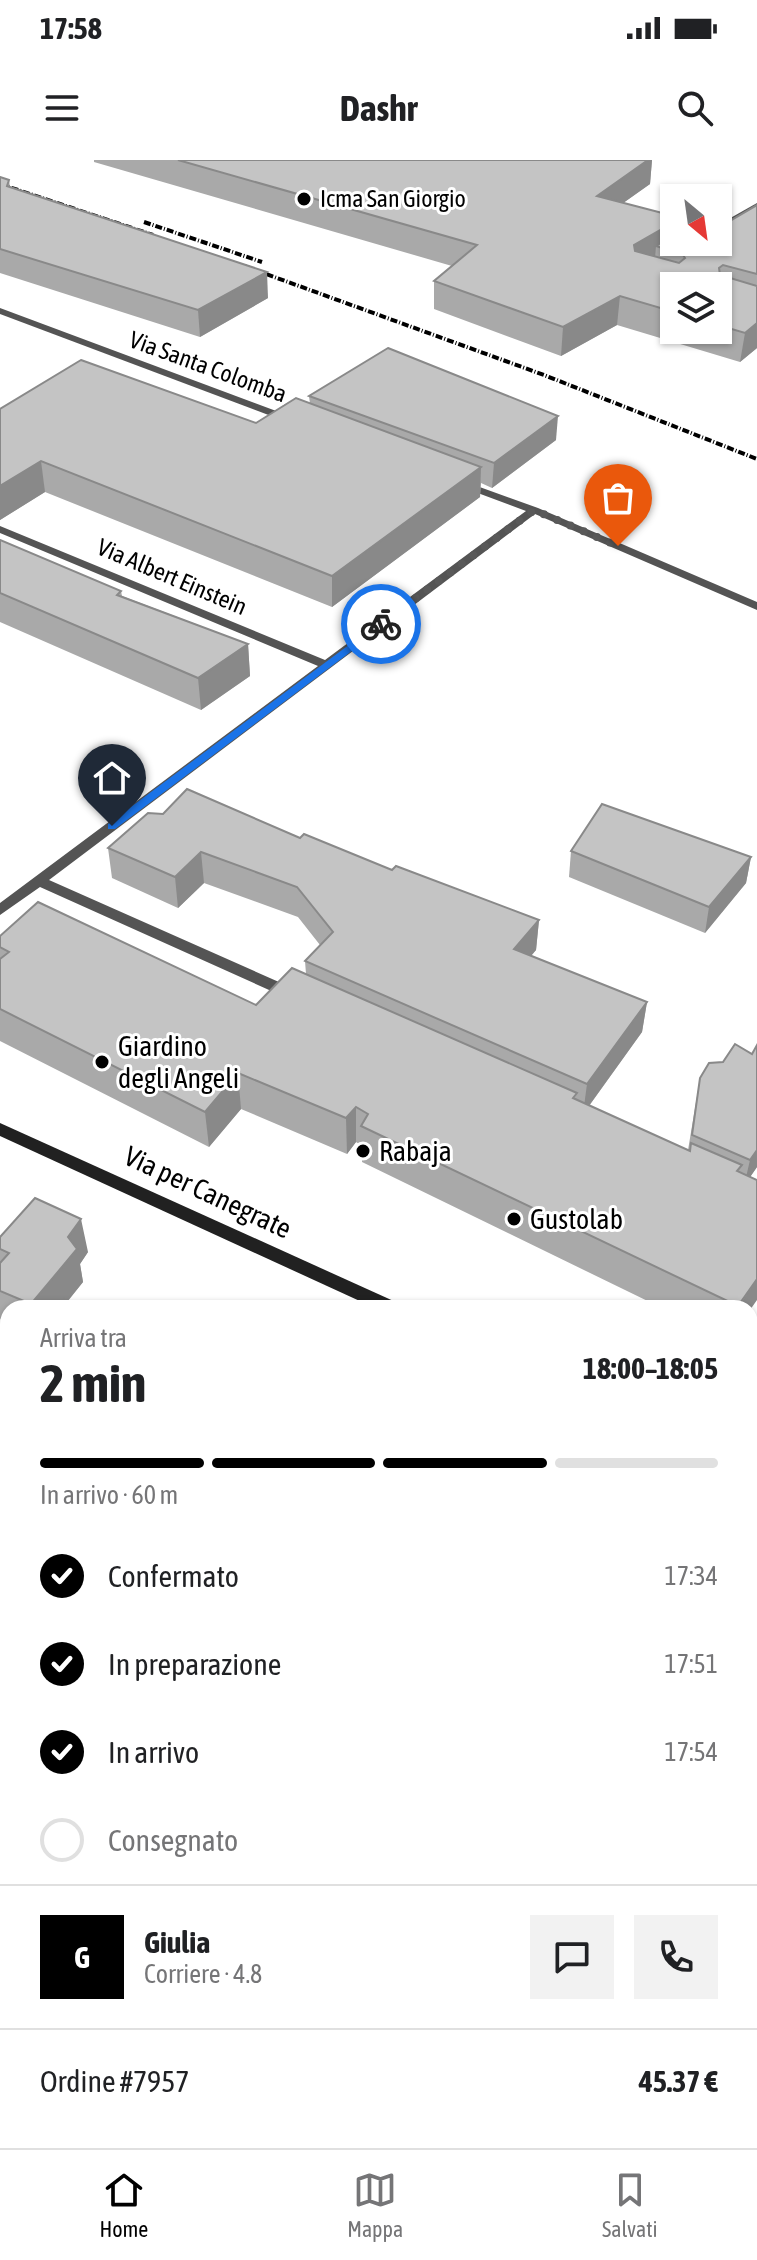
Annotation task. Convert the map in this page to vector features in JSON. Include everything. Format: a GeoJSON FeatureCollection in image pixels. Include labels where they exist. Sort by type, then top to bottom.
{"type":"FeatureCollection","features":[{"type":"Feature","properties":{"kind":"street"},"geometry":{"type":"LineString","coordinates":[[732,221],[757,206]]}},
{"type":"Feature","properties":{"kind":"street","name":"Via Santa Colomba"},"geometry":{"type":"LineString","coordinates":[[0,311],[297,422]]}},
{"type":"Feature","properties":{"kind":"street"},"geometry":{"type":"LineString","coordinates":[[445,477],[534,510],[757,606]]}},
{"type":"Feature","properties":{"kind":"street"},"geometry":{"type":"LineString","coordinates":[[0,910],[534,510]]}},
{"type":"Feature","properties":{"kind":"street","name":"Via Albert Einstein"},"geometry":{"type":"LineString","coordinates":[[0,529],[326,665]]}},
{"type":"Feature","properties":{"kind":"street"},"geometry":{"type":"LineString","coordinates":[[38,881],[311,1003]]}},
{"type":"Feature","properties":{"kind":"street","name":"Via per Canegrate"},"geometry":{"type":"LineString","coordinates":[[0,1129],[375,1300]]}},
{"type":"Feature","properties":{"kind":"building"},"geometry":{"type":"Polygon","coordinates":[[[178,160],[648,160],[597,196],[660,212],[660,230],[634,245],[635,251],[679,263],[684,256],[732,256],[732,220],[757,205],[757,274],[723,265],[720,272],[660,272],[660,308],[620,296],[563,327],[434,281],[477,245],[178,160]]]}},
{"type":"Feature","properties":{"kind":"building"},"geometry":{"type":"Polygon","coordinates":[[[0,177],[9,180],[7,186],[267,272],[198,310],[0,249],[0,177]]]}},
{"type":"Feature","properties":{"kind":"building"},"geometry":{"type":"Polygon","coordinates":[[[732,279],[757,286],[757,323],[745,333],[732,329],[732,279]]]}},
{"type":"Feature","properties":{"kind":"building"},"geometry":{"type":"Polygon","coordinates":[[[388,348],[558,416],[494,463],[309,396],[388,348]]]}},
{"type":"Feature","properties":{"kind":"building"},"geometry":{"type":"Polygon","coordinates":[[[81,360],[256,423],[296,398],[481,467],[332,576],[41,461],[0,486],[0,409],[81,360]]]}},
{"type":"Feature","properties":{"kind":"building"},"geometry":{"type":"Polygon","coordinates":[[[0,540],[121,591],[117,595],[248,644],[198,678],[0,593],[0,540]]]}},
{"type":"Feature","properties":{"kind":"building"},"geometry":{"type":"Polygon","coordinates":[[[187,789],[300,838],[304,834],[392,870],[396,866],[539,920],[514,949],[647,1002],[587,1084],[305,961],[333,932],[297,887],[201,852],[175,877],[108,848],[148,813],[163,814],[187,789]]]}},
{"type":"Feature","properties":{"kind":"building"},"geometry":{"type":"Polygon","coordinates":[[[602,804],[751,857],[709,907],[571,851],[602,804]]]}},
{"type":"Feature","properties":{"kind":"building"},"geometry":{"type":"Polygon","coordinates":[[[38,902],[256,1005],[292,968],[577,1093],[573,1098],[690,1151],[691,1143],[742,1165],[737,1171],[757,1180],[757,1279],[742,1300],[725,1300],[361,1126],[368,1114],[356,1107],[346,1118],[238,1073],[205,1112],[0,1009],[0,959],[9,952],[0,947],[0,936],[38,902]]]}},
{"type":"Feature","properties":{"kind":"building"},"geometry":{"type":"Polygon","coordinates":[[[735,1044],[752,1054],[757,1045],[757,1150],[750,1160],[692,1135],[700,1078],[709,1063],[723,1062],[735,1044]]]}},
{"type":"Feature","properties":{"kind":"building"},"geometry":{"type":"Polygon","coordinates":[[[35,1198],[81,1219],[68,1237],[77,1249],[34,1300],[21,1300],[0,1291],[0,1263],[9,1253],[0,1249],[0,1237],[35,1198]]]}},
{"type":"Feature","properties":{"kind":"railway"},"geometry":{"type":"LineString","coordinates":[[0,184],[153,235]]}},
{"type":"Feature","properties":{"kind":"railway"},"geometry":{"type":"LineString","coordinates":[[144,222],[262,262]]}},
{"type":"Feature","properties":{"kind":"railway"},"geometry":{"type":"LineString","coordinates":[[244,266],[544,375],[757,459]]}},
{"type":"Feature","properties":{"kind":"way so far"},"geometry":{"type":"LineString","coordinates":[[381,624],[534,510],[618,546]]}},
{"type":"Feature","properties":{"kind":"place","name":"Icma San Giorgio"},"geometry":{"type":"Point","coordinates":[304,199]}},
{"type":"Feature","properties":{"kind":"place","name":"Giardino degli Angeli"},"geometry":{"type":"Point","coordinates":[102,1062]}},
{"type":"Feature","properties":{"kind":"place","name":"Rabaja"},"geometry":{"type":"Point","coordinates":[363,1151]}},
{"type":"Feature","properties":{"kind":"place","name":"Gustolab"},"geometry":{"type":"Point","coordinates":[514,1219]}},
{"type":"Feature","properties":{"kind":"route"},"geometry":{"type":"LineString","coordinates":[[112,826],[381,624]]}}]}
